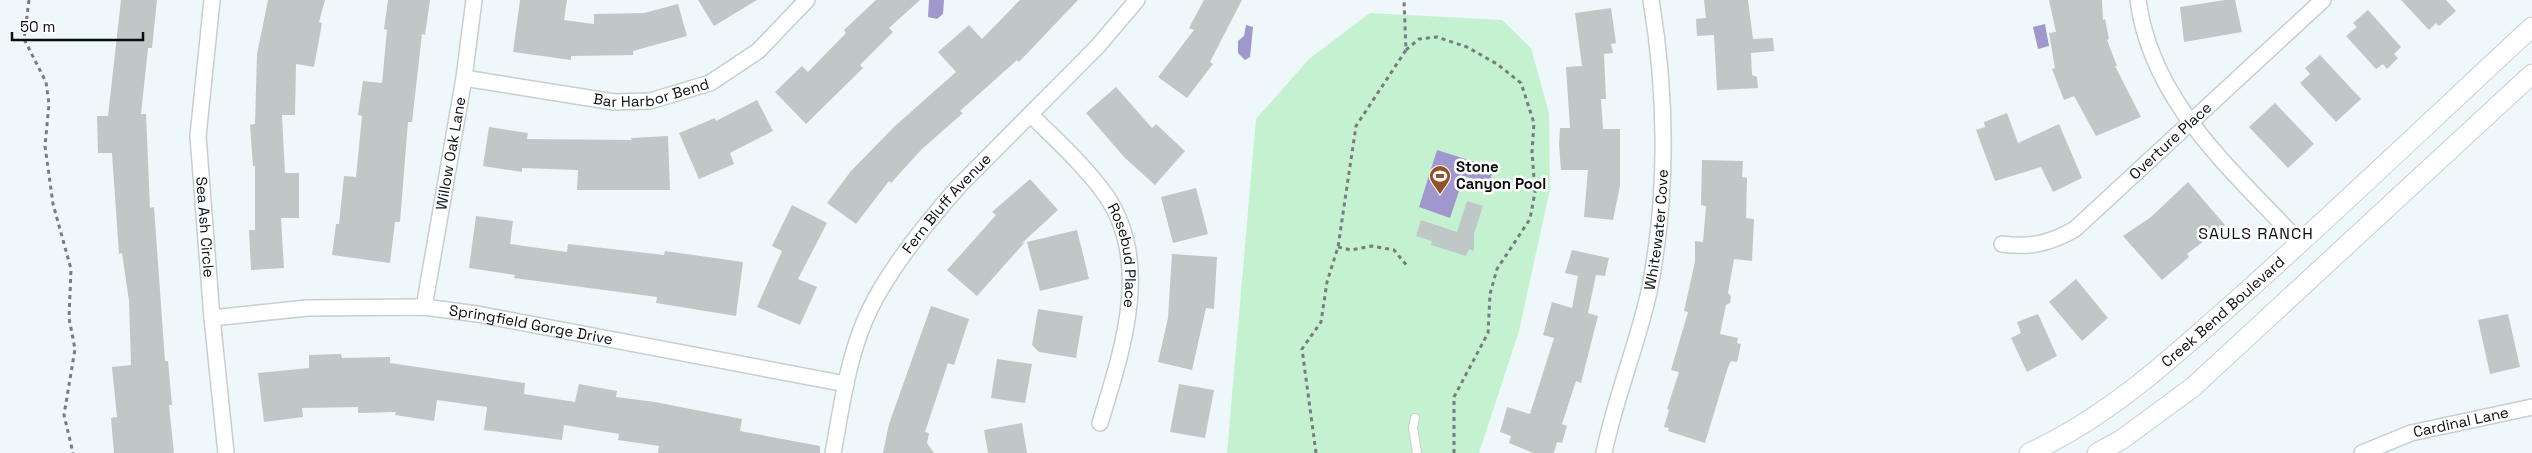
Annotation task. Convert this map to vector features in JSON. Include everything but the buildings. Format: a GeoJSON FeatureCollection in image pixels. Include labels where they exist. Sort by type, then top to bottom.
{"type":"FeatureCollection","features":[{"type":"Feature","properties":{"kind":"street","name":"Sea Ash Circle"},"geometry":{"type":"LineString","coordinates":[[212,0],[198,136],[212,318],[226,453]]}},
{"type":"Feature","properties":{"kind":"street","name":"Willow Oak Lane"},"geometry":{"type":"LineString","coordinates":[[424,307],[464,78],[474,0]]}},
{"type":"Feature","properties":{"kind":"street","name":"Bar Harbor Bend"},"geometry":{"type":"LineString","coordinates":[[464,78],[614,102],[650,100],[710,83],[758,50],[807,0]]}},
{"type":"Feature","properties":{"kind":"street","name":"Fern Bluff Avenue"},"geometry":{"type":"LineString","coordinates":[[833,453],[846,384],[865,322],[888,280],[940,207],[1098,46],[1137,0]]}},
{"type":"Feature","properties":{"kind":"street","name":"Whitewater Cove"},"geometry":{"type":"LineString","coordinates":[[1604,453],[1609,430],[1634,352],[1654,263],[1663,141],[1661,84],[1651,0]]}},
{"type":"Feature","properties":{"kind":"street"},"geometry":{"type":"LineString","coordinates":[[2138,0],[2140,20],[2152,58],[2172,97],[2189,123],[2300,243]]}},
{"type":"Feature","properties":{"kind":"street","name":"Overture Place"},"geometry":{"type":"LineString","coordinates":[[2002,244],[2037,245],[2052,241],[2075,229],[2323,0]]}},
{"type":"Feature","properties":{"kind":"street","name":"Creek Bend Boulevard"},"geometry":{"type":"LineString","coordinates":[[2029,453],[2095,416],[2152,376],[2300,243],[2532,27]]}},
{"type":"Feature","properties":{"kind":"street"},"geometry":{"type":"LineString","coordinates":[[2097,453],[2120,440],[2193,387],[2532,74]]}},
{"type":"Feature","properties":{"kind":"street","name":"Rosebud Place"},"geometry":{"type":"LineString","coordinates":[[1032,115],[1078,162],[1105,194],[1117,217],[1126,241],[1130,266],[1130,295],[1115,371],[1100,423]]}},
{"type":"Feature","properties":{"kind":"street","name":"Springfield Gorge Drive"},"geometry":{"type":"LineString","coordinates":[[212,318],[307,308],[424,307],[486,316],[846,384]]}},
{"type":"Feature","properties":{"kind":"street","name":"Cardinal Lane"},"geometry":{"type":"LineString","coordinates":[[2362,453],[2411,433],[2532,406]]}},
{"type":"Feature","properties":{"kind":"lane"},"geometry":{"type":"LineString","coordinates":[[1415,418],[1413,428],[1417,453]]}},
{"type":"Feature","properties":{"kind":"path"},"geometry":{"type":"LineString","coordinates":[[29,0],[24,40],[46,82],[49,104],[45,146],[52,204],[71,269],[69,318],[75,349],[64,414],[73,453]]}},
{"type":"Feature","properties":{"kind":"path"},"geometry":{"type":"LineString","coordinates":[[1404,0],[1406,50]]}},
{"type":"Feature","properties":{"kind":"path"},"geometry":{"type":"LineString","coordinates":[[1316,453],[1302,349],[1322,322],[1328,282],[1338,247],[1356,126],[1406,50],[1419,40],[1437,37],[1467,47],[1497,64],[1522,82],[1534,123],[1532,152],[1535,192],[1530,219],[1496,269],[1490,294],[1488,333],[1454,397],[1454,453]]}},
{"type":"Feature","properties":{"kind":"path"},"geometry":{"type":"LineString","coordinates":[[1338,247],[1351,250],[1372,246],[1394,250],[1408,267]]}},
{"type":"Feature","properties":{"kind":"green space"},"geometry":{"type":"Polygon","coordinates":[[[1370,13],[1502,20],[1531,48],[1549,113],[1550,189],[1519,331],[1479,453],[1227,453],[1256,119],[1309,59],[1370,13]]]}},
{"type":"Feature","properties":{"kind":"shaded area"},"geometry":{"type":"Polygon","coordinates":[[[929,0],[944,0],[943,14],[937,19],[928,17],[929,0]]]}},
{"type":"Feature","properties":{"kind":"shaded area"},"geometry":{"type":"Polygon","coordinates":[[[2045,24],[2049,46],[2038,49],[2033,27],[2045,24]]]}},
{"type":"Feature","properties":{"kind":"shaded area"},"geometry":{"type":"Polygon","coordinates":[[[1246,25],[1253,27],[1250,57],[1245,60],[1238,53],[1238,41],[1244,36],[1246,25]]]}},
{"type":"Feature","properties":{"kind":"shaded area","name":"Stone Canyon Pool"},"geometry":{"type":"Polygon","coordinates":[[[1437,150],[1494,168],[1489,183],[1464,176],[1450,218],[1419,207],[1437,150]]]}},
{"type":"Feature","properties":{"kind":"place","name":"Stone Canyon Pool"},"geometry":{"type":"Point","coordinates":[1440,195]}},
{"type":"Feature","properties":{"kind":"district","name":"SAULS RANCH"},"geometry":{"type":"Point","coordinates":[2256,233]}}]}
